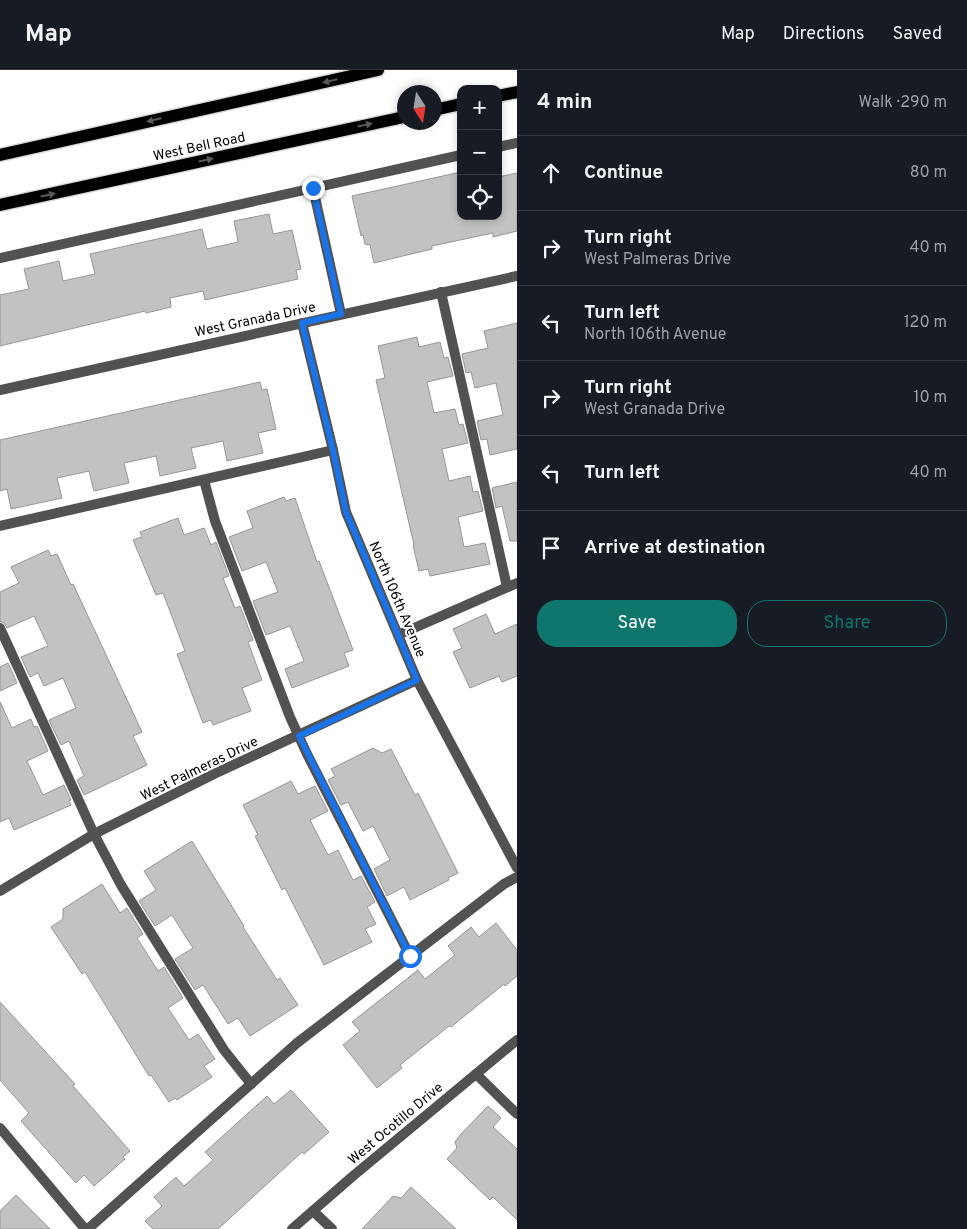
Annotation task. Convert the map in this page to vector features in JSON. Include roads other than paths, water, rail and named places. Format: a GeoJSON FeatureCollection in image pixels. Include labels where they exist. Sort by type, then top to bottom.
{"type":"FeatureCollection","features":[{"type":"Feature","properties":{"kind":"main road"},"geometry":{"type":"LineString","coordinates":[[0,155],[378,70]]}},
{"type":"Feature","properties":{"kind":"main road"},"geometry":{"type":"LineString","coordinates":[[502,95],[517,92]]}},
{"type":"Feature","properties":{"kind":"main road"},"geometry":{"type":"LineString","coordinates":[[442,108],[457,105]]}},
{"type":"Feature","properties":{"kind":"main road","name":"West Bell Road"},"geometry":{"type":"LineString","coordinates":[[0,205],[397,119]]}},
{"type":"Feature","properties":{"kind":"street"},"geometry":{"type":"LineString","coordinates":[[502,146],[517,143]]}},
{"type":"Feature","properties":{"kind":"street"},"geometry":{"type":"LineString","coordinates":[[0,258],[457,156]]}},
{"type":"Feature","properties":{"kind":"street"},"geometry":{"type":"LineString","coordinates":[[313,188],[341,314]]}},
{"type":"Feature","properties":{"kind":"street","name":"West Granada Drive"},"geometry":{"type":"LineString","coordinates":[[0,390],[517,276]]}},
{"type":"Feature","properties":{"kind":"street"},"geometry":{"type":"LineString","coordinates":[[441,292],[507,587]]}},
{"type":"Feature","properties":{"kind":"street","name":"North 106th Avenue"},"geometry":{"type":"LineString","coordinates":[[302,323],[346,512],[417,680],[517,868]]}},
{"type":"Feature","properties":{"kind":"street"},"geometry":{"type":"LineString","coordinates":[[0,526],[333,450]]}},
{"type":"Feature","properties":{"kind":"street"},"geometry":{"type":"LineString","coordinates":[[204,480],[215,521],[299,736],[410,956]]}},
{"type":"Feature","properties":{"kind":"street"},"geometry":{"type":"LineString","coordinates":[[398,635],[517,583]]}},
{"type":"Feature","properties":{"kind":"street"},"geometry":{"type":"LineString","coordinates":[[0,628],[94,834],[121,885],[224,1050],[251,1084]]}},
{"type":"Feature","properties":{"kind":"street","name":"West Palmeras Drive"},"geometry":{"type":"LineString","coordinates":[[0,891],[94,834],[214,774],[417,680]]}},
{"type":"Feature","properties":{"kind":"street"},"geometry":{"type":"LineString","coordinates":[[0,1128],[86,1229],[297,1043],[504,884],[517,877]]}},
{"type":"Feature","properties":{"kind":"street","name":"West Ocotillo Drive"},"geometry":{"type":"LineString","coordinates":[[292,1229],[517,1040]]}},
{"type":"Feature","properties":{"kind":"street"},"geometry":{"type":"LineString","coordinates":[[476,1074],[517,1114]]}},
{"type":"Feature","properties":{"kind":"street"},"geometry":{"type":"LineString","coordinates":[[313,1211],[332,1229]]}}]}
